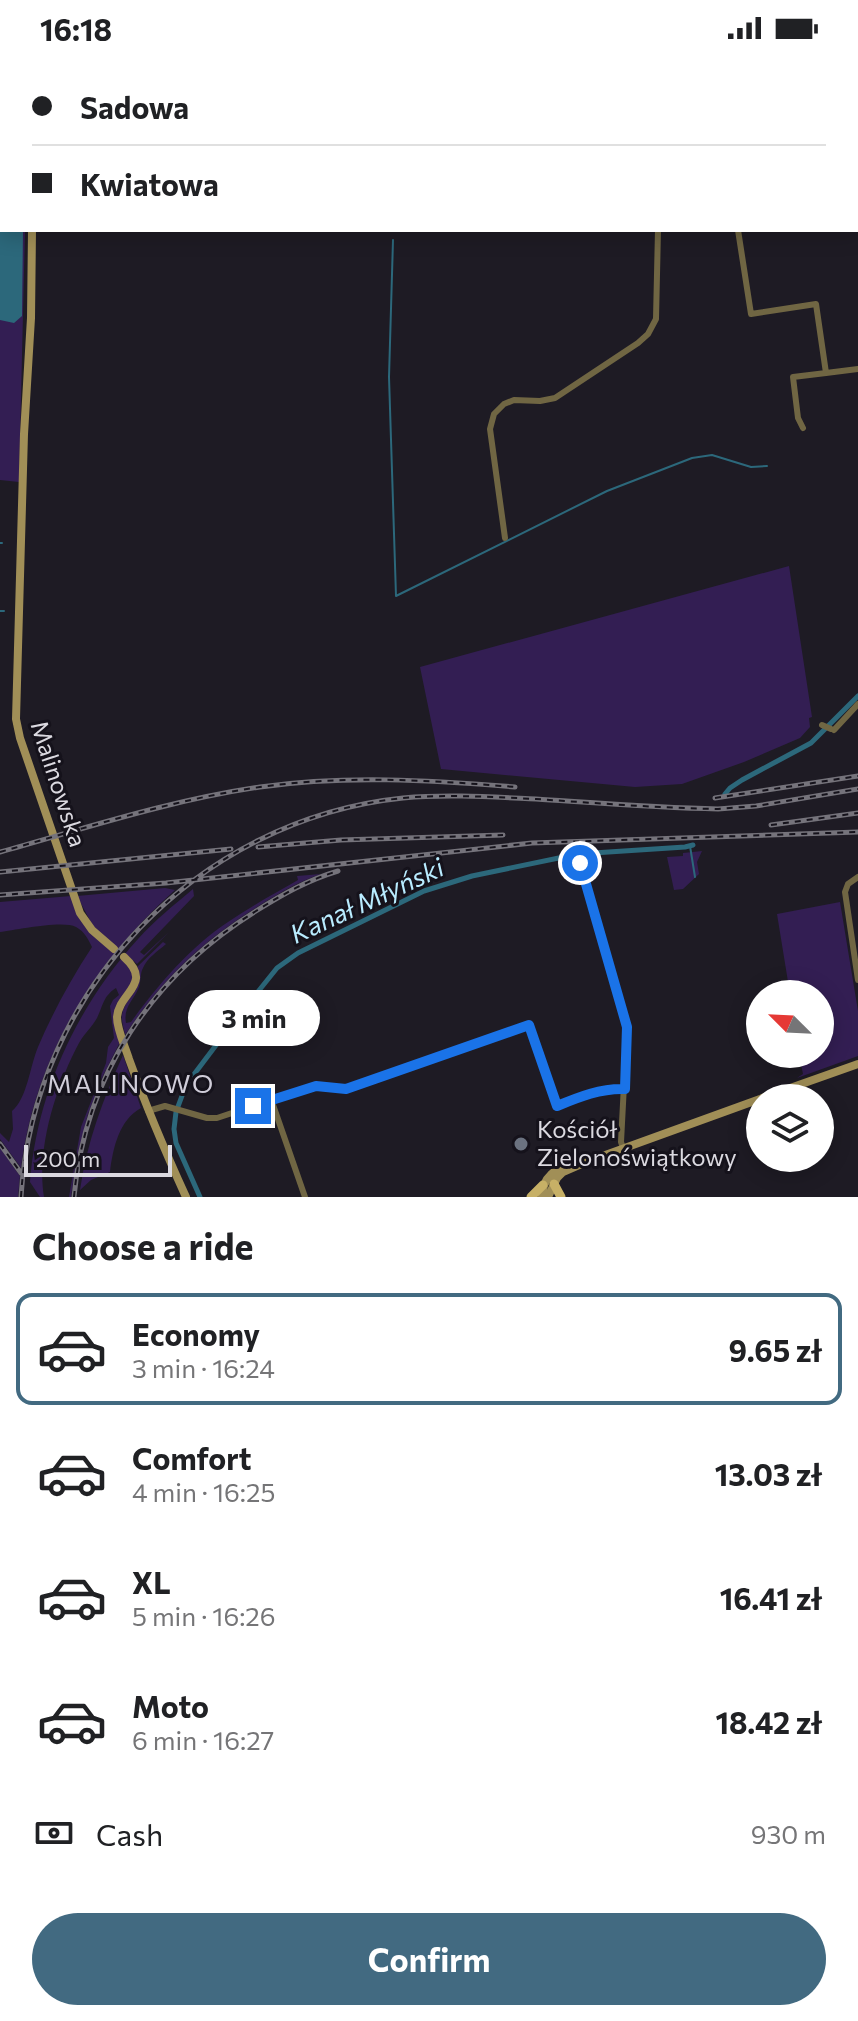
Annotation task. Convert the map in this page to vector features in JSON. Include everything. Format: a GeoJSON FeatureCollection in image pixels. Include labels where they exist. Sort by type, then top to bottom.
{"type":"FeatureCollection","features":[{"type":"Feature","properties":{"kind":"main road"},"geometry":{"type":"LineString","coordinates":[[554,1184],[561,1197]]}},
{"type":"Feature","properties":{"kind":"main road"},"geometry":{"type":"LineString","coordinates":[[531,1197],[543,1185]]}},
{"type":"Feature","properties":{"kind":"street","name":"Malinowska"},"geometry":{"type":"LineString","coordinates":[[32,232],[16,725],[80,913],[92,930],[114,949]]}},
{"type":"Feature","properties":{"kind":"street"},"geometry":{"type":"LineString","coordinates":[[505,538],[490,429],[494,414],[501,406],[514,400],[544,400],[560,395],[648,334],[656,319],[658,232]]}},
{"type":"Feature","properties":{"kind":"street"},"geometry":{"type":"LineString","coordinates":[[738,232],[751,314],[816,304],[826,373]]}},
{"type":"Feature","properties":{"kind":"street"},"geometry":{"type":"LineString","coordinates":[[803,428],[798,418],[793,377],[858,369]]}},
{"type":"Feature","properties":{"kind":"street"},"geometry":{"type":"LineString","coordinates":[[822,725],[832,729],[858,704]]}},
{"type":"Feature","properties":{"kind":"street"},"geometry":{"type":"LineString","coordinates":[[580,863],[627,1027],[623,1148]]}},
{"type":"Feature","properties":{"kind":"street"},"geometry":{"type":"LineString","coordinates":[[858,877],[848,884],[845,896],[858,980]]}},
{"type":"Feature","properties":{"kind":"street"},"geometry":{"type":"LineString","coordinates":[[124,957],[133,967],[136,980],[120,1008],[118,1023],[148,1111],[186,1197]]}},
{"type":"Feature","properties":{"kind":"street"},"geometry":{"type":"LineString","coordinates":[[148,1111],[162,1106],[214,1119],[316,1086],[346,1089],[529,1025],[557,1106],[601,1090],[625,1089]]}},
{"type":"Feature","properties":{"kind":"street"},"geometry":{"type":"LineString","coordinates":[[801,1084],[858,1064]]}},
{"type":"Feature","properties":{"kind":"street"},"geometry":{"type":"LineString","coordinates":[[271,1099],[305,1197]]}},
{"type":"Feature","properties":{"kind":"street"},"geometry":{"type":"LineString","coordinates":[[545,1197],[563,1172],[746,1103]]}},
{"type":"Feature","properties":{"kind":"street"},"geometry":{"type":"LineString","coordinates":[[545,1197],[543,1185],[559,1168],[586,1162]]}},
{"type":"Feature","properties":{"kind":"shaded area"},"geometry":{"type":"Polygon","coordinates":[[[0,232],[25,232],[19,482],[0,480],[0,232]]]}},
{"type":"Feature","properties":{"kind":"shaded area"},"geometry":{"type":"Polygon","coordinates":[[[789,566],[812,717],[809,718],[810,727],[800,738],[682,784],[635,787],[441,769],[420,667],[789,566]]]}},
{"type":"Feature","properties":{"kind":"shaded area"},"geometry":{"type":"Polygon","coordinates":[[[702,851],[697,862],[699,874],[683,889],[674,890],[667,857],[702,851]]]}},
{"type":"Feature","properties":{"kind":"shaded area"},"geometry":{"type":"Polygon","coordinates":[[[321,874],[279,894],[216,935],[167,980],[125,1035],[122,1015],[139,982],[137,967],[163,942],[166,944],[142,970],[139,987],[126,1012],[126,1023],[131,1022],[175,968],[214,932],[298,880],[297,876],[321,874]]]}},
{"type":"Feature","properties":{"kind":"shaded area"},"geometry":{"type":"Polygon","coordinates":[[[165,888],[175,890],[118,949],[72,1015],[39,1088],[21,1168],[0,1139],[0,1133],[9,1142],[13,1129],[12,1111],[25,1090],[38,1047],[92,947],[82,931],[70,925],[0,932],[0,902],[71,896],[93,926],[77,896],[165,888]]]}},
{"type":"Feature","properties":{"kind":"shaded area"},"geometry":{"type":"Polygon","coordinates":[[[193,889],[194,896],[140,952],[144,955],[169,932],[137,964],[128,956],[133,977],[119,1003],[120,1042],[88,1114],[69,1197],[81,1127],[106,1063],[108,1047],[114,1038],[110,1006],[119,995],[116,988],[106,998],[97,1018],[79,1043],[50,1118],[43,1159],[44,1197],[40,1197],[30,1182],[34,1148],[41,1115],[64,1051],[79,1021],[116,965],[151,925],[193,889]]]}},
{"type":"Feature","properties":{"kind":"shaded area"},"geometry":{"type":"Polygon","coordinates":[[[840,902],[858,1011],[858,1056],[834,1065],[834,980],[788,980],[777,914],[840,902]]]}},
{"type":"Feature","properties":{"kind":"shaded area"},"geometry":{"type":"Polygon","coordinates":[[[123,1055],[141,1108],[122,1127],[110,1172],[91,1180],[80,1190],[97,1121],[123,1055]]]}},
{"type":"Feature","properties":{"kind":"shaded area"},"geometry":{"type":"Polygon","coordinates":[[[802,1068],[825,1068],[797,1078],[803,1074],[802,1068]]]}},
{"type":"Feature","properties":{"kind":"shaded area"},"geometry":{"type":"Polygon","coordinates":[[[0,1148],[20,1176],[18,1197],[0,1197],[0,1148]]]}},
{"type":"Feature","properties":{"kind":"water"},"geometry":{"type":"Polygon","coordinates":[[[0,232],[23,232],[22,316],[14,323],[0,320],[0,232]]]}},
{"type":"Feature","properties":{"kind":"waterway"},"geometry":{"type":"LineString","coordinates":[[393,240],[389,377],[396,596],[607,491],[692,458],[712,455],[751,467],[767,466]]}},
{"type":"Feature","properties":{"kind":"waterway","name":"Kanał Młyński"},"geometry":{"type":"LineString","coordinates":[[725,794],[742,780],[811,743],[858,696]]}},
{"type":"Feature","properties":{"kind":"waterway","name":"Kanał Młyński"},"geometry":{"type":"LineString","coordinates":[[200,1197],[176,1143],[174,1129],[176,1112],[186,1085],[277,968],[298,953],[424,891],[472,876],[578,854],[693,845]]}},
{"type":"Feature","properties":{"kind":"waterway"},"geometry":{"type":"LineString","coordinates":[[690,846],[695,877]]}},
{"type":"Feature","properties":{"kind":"railway"},"geometry":{"type":"LineString","coordinates":[[715,798],[858,776]]}},
{"type":"Feature","properties":{"kind":"railway"},"geometry":{"type":"LineString","coordinates":[[0,852],[161,807],[260,787],[324,781],[388,780],[515,787]]}},
{"type":"Feature","properties":{"kind":"railway"},"geometry":{"type":"LineString","coordinates":[[21,1197],[32,1122],[57,1051],[93,986],[140,928],[195,879],[259,840],[328,813],[403,798],[486,797],[718,809],[756,806],[858,789]]}},
{"type":"Feature","properties":{"kind":"railway"},"geometry":{"type":"LineString","coordinates":[[771,825],[858,813]]}},
{"type":"Feature","properties":{"kind":"railway"},"geometry":{"type":"LineString","coordinates":[[0,895],[166,883],[532,843],[858,832]]}},
{"type":"Feature","properties":{"kind":"railway"},"geometry":{"type":"LineString","coordinates":[[258,847],[341,840],[503,835]]}},
{"type":"Feature","properties":{"kind":"railway"},"geometry":{"type":"LineString","coordinates":[[0,872],[231,849]]}},
{"type":"Feature","properties":{"kind":"railway"},"geometry":{"type":"LineString","coordinates":[[74,1197],[81,1152],[109,1069],[130,1032],[156,997],[186,965],[256,911],[286,893],[338,871]]}},
{"type":"Feature","properties":{"kind":"railway"},"geometry":{"type":"LineString","coordinates":[[0,1144],[21,1173]]}},
{"type":"Feature","properties":{"kind":"place","name":"Kościół Zielonoświątkowy"},"geometry":{"type":"Point","coordinates":[521,1144]}},
{"type":"Feature","properties":{"kind":"district","name":"MALINOWO"},"geometry":{"type":"Point","coordinates":[131,1084]}},
{"type":"Feature","properties":{"kind":"route"},"geometry":{"type":"LineString","coordinates":[[253,1106],[316,1086],[346,1089],[529,1025],[557,1106],[601,1090],[625,1089],[627,1027],[580,863]]}}]}
